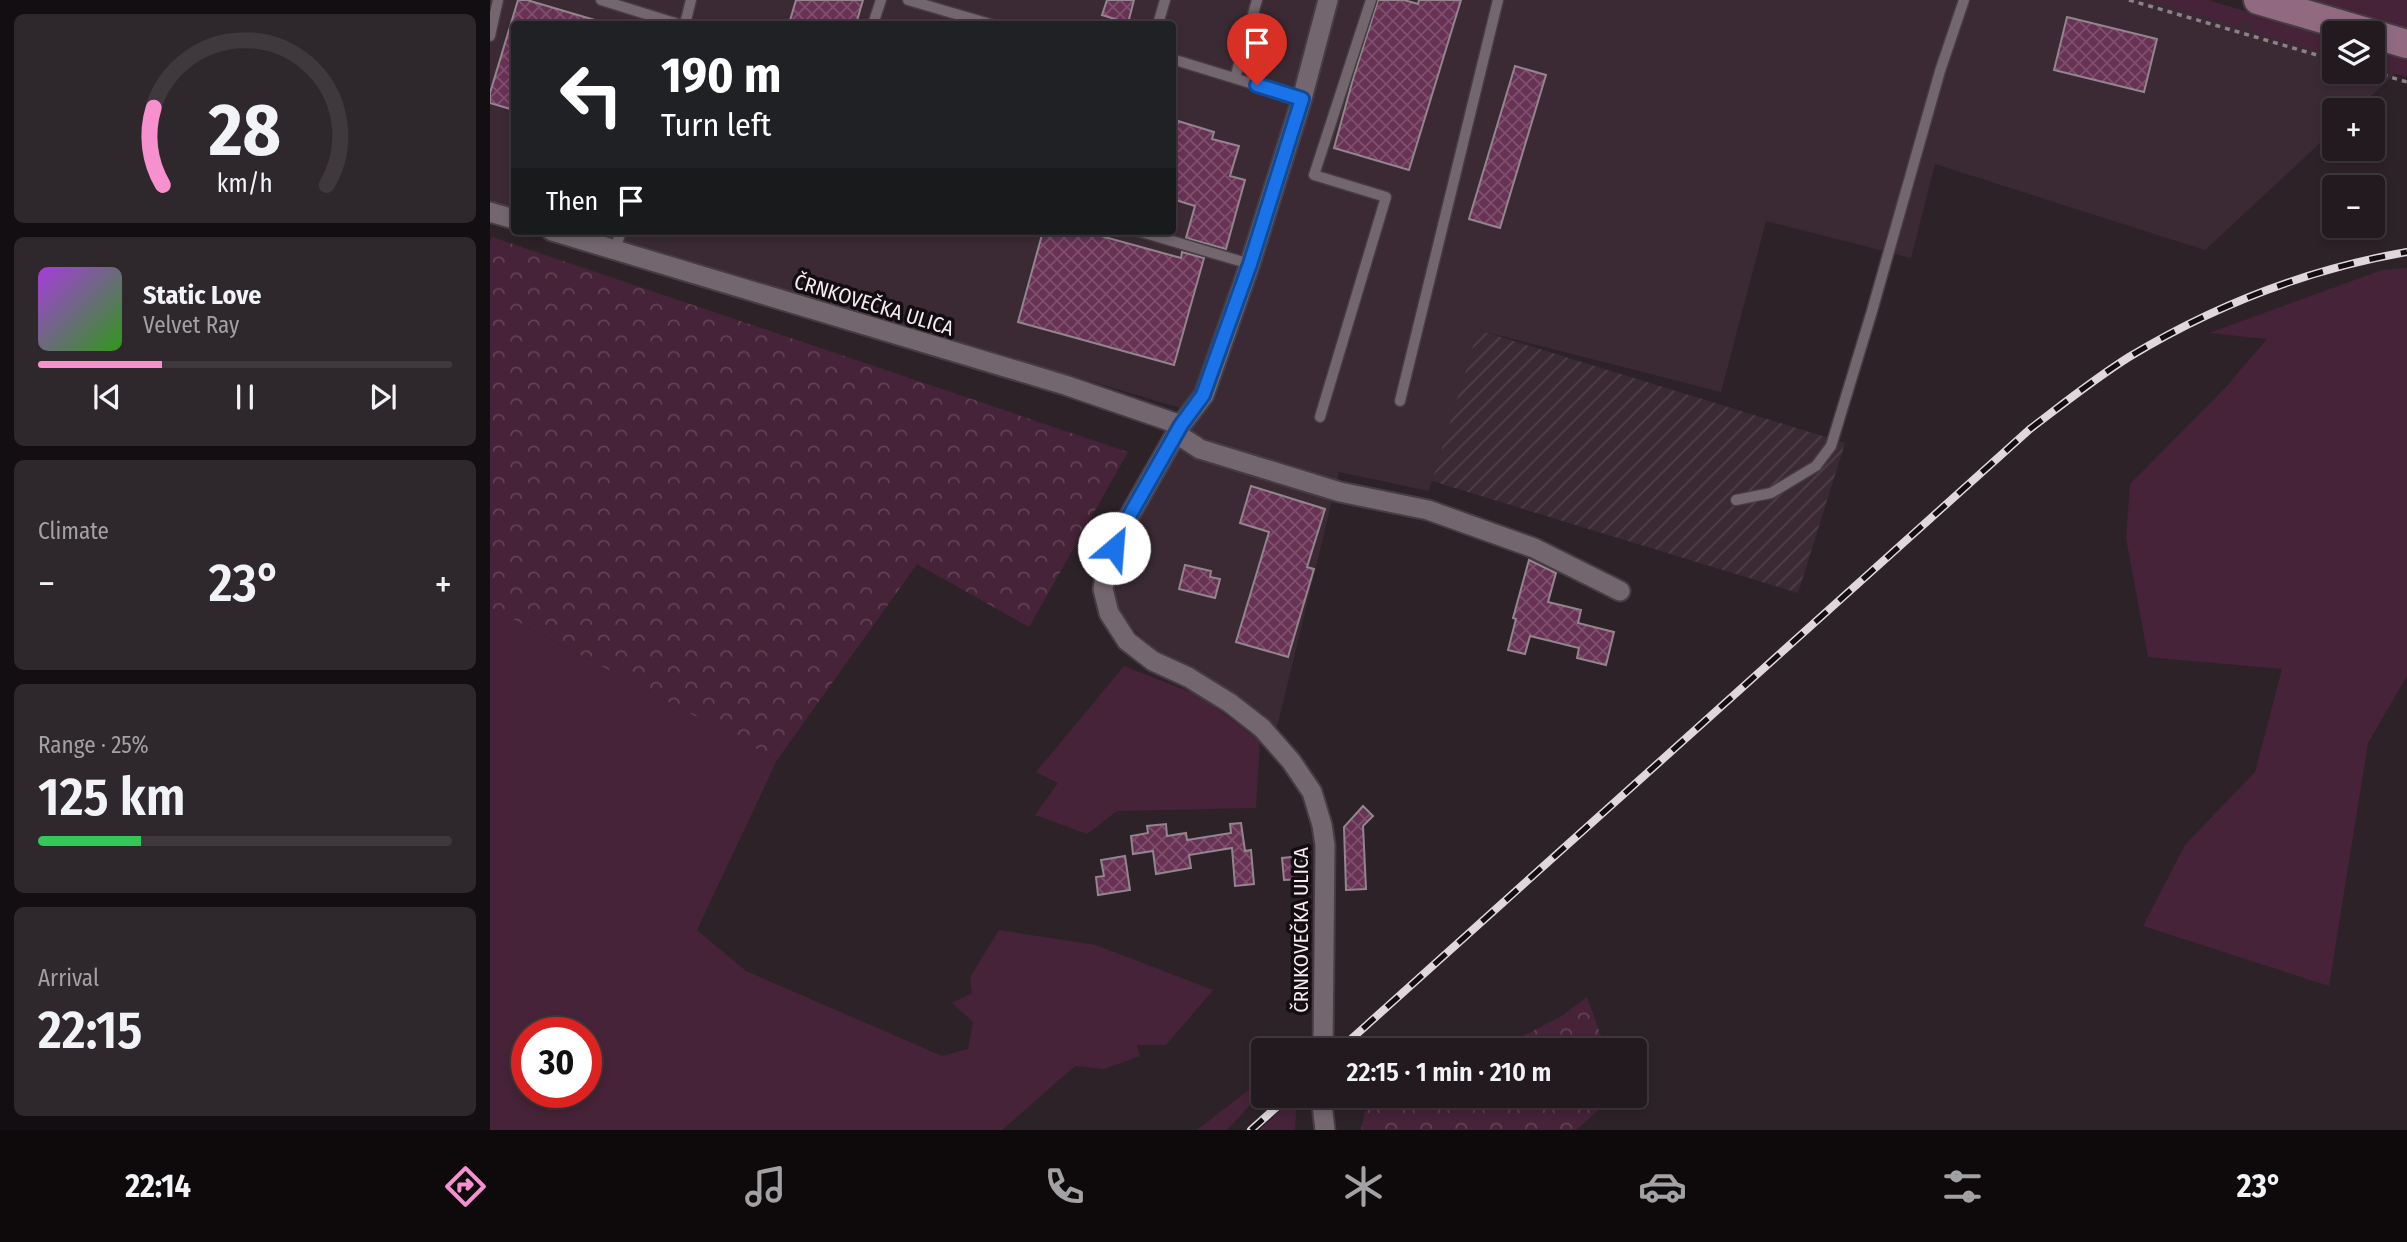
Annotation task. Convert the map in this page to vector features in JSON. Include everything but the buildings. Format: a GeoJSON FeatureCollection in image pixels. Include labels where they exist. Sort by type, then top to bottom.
{"type":"FeatureCollection","features":[{"type":"Feature","properties":{"kind":"main road"},"geometry":{"type":"LineString","coordinates":[[2258,0],[2328,21]]}},
{"type":"Feature","properties":{"kind":"main road"},"geometry":{"type":"LineString","coordinates":[[2385,38],[2407,44]]}},
{"type":"Feature","properties":{"kind":"street","name":"ČRNKOVEČKA ULICA"},"geometry":{"type":"LineString","coordinates":[[1323,1038],[1325,845],[1312,792],[1291,761],[1262,728],[1230,703],[1188,677],[1153,662],[1127,641],[1109,613],[1103,589],[1108,561],[1119,534],[1179,429],[1203,395],[1250,264],[1302,99],[1328,0]]}},
{"type":"Feature","properties":{"kind":"street"},"geometry":{"type":"LineString","coordinates":[[490,212],[511,218]]}},
{"type":"Feature","properties":{"kind":"street","name":"ČRNKOVEČKA ULICA"},"geometry":{"type":"LineString","coordinates":[[565,235],[1065,385],[1179,429]]}},
{"type":"Feature","properties":{"kind":"street"},"geometry":{"type":"LineString","coordinates":[[1179,429],[1200,449],[1328,489],[1427,510],[1534,548],[1620,592]]}},
{"type":"Feature","properties":{"kind":"street"},"geometry":{"type":"LineString","coordinates":[[1322,1108],[1325,1130]]}},
{"type":"Feature","properties":{"kind":"lane"},"geometry":{"type":"LineString","coordinates":[[490,36],[499,0]]}},
{"type":"Feature","properties":{"kind":"lane"},"geometry":{"type":"LineString","coordinates":[[601,0],[668,21]]}},
{"type":"Feature","properties":{"kind":"lane"},"geometry":{"type":"LineString","coordinates":[[686,21],[691,0]]}},
{"type":"Feature","properties":{"kind":"lane"},"geometry":{"type":"LineString","coordinates":[[874,21],[881,0]]}},
{"type":"Feature","properties":{"kind":"lane"},"geometry":{"type":"LineString","coordinates":[[908,0],[980,21]]}},
{"type":"Feature","properties":{"kind":"lane"},"geometry":{"type":"LineString","coordinates":[[1159,21],[1165,0]]}},
{"type":"Feature","properties":{"kind":"lane"},"geometry":{"type":"LineString","coordinates":[[1235,78],[1256,0]]}},
{"type":"Feature","properties":{"kind":"lane"},"geometry":{"type":"LineString","coordinates":[[1320,417],[1386,197],[1314,175],[1371,0]]}},
{"type":"Feature","properties":{"kind":"lane"},"geometry":{"type":"LineString","coordinates":[[1400,401],[1498,0]]}},
{"type":"Feature","properties":{"kind":"lane"},"geometry":{"type":"LineString","coordinates":[[1736,500],[1771,493],[1816,466],[1831,446],[1940,71],[1965,0]]}},
{"type":"Feature","properties":{"kind":"lane"},"geometry":{"type":"LineString","coordinates":[[1176,60],[1302,99]]}},
{"type":"Feature","properties":{"kind":"lane"},"geometry":{"type":"LineString","coordinates":[[615,250],[620,235]]}},
{"type":"Feature","properties":{"kind":"lane"},"geometry":{"type":"LineString","coordinates":[[1152,235],[1250,264]]}},
{"type":"Feature","properties":{"kind":"path"},"geometry":{"type":"LineString","coordinates":[[2129,0],[2322,56]]}},
{"type":"Feature","properties":{"kind":"path"},"geometry":{"type":"LineString","coordinates":[[2385,76],[2407,82]]}},
{"type":"Feature","properties":{"kind":"shaded area"},"geometry":{"type":"Polygon","coordinates":[[[490,0],[2181,0],[2322,39],[2322,84],[2384,84],[2369,98],[2322,98],[2322,141],[2205,250],[1935,164],[1911,258],[1766,221],[1721,392],[1478,330],[1429,491],[1339,472],[1277,727],[1157,653],[1118,613],[1110,581],[1117,550],[1184,409],[596,235],[1176,235],[1176,21],[511,21],[511,209],[490,203],[490,0]]]}},
{"type":"Feature","properties":{"kind":"shaded area"},"geometry":{"type":"Polygon","coordinates":[[[2385,57],[2407,63],[2385,83],[2385,57]]]}},
{"type":"Feature","properties":{"kind":"shaded area"},"geometry":{"type":"Polygon","coordinates":[[[1478,330],[1845,443],[1798,593],[1432,481],[1478,330]]]}},
{"type":"Feature","properties":{"kind":"green space"},"geometry":{"type":"Polygon","coordinates":[[[2150,0],[2209,0],[2322,34],[2322,52],[2251,31],[2253,23],[2242,20],[2239,27],[2150,0]]]}},
{"type":"Feature","properties":{"kind":"green space"},"geometry":{"type":"Polygon","coordinates":[[[2303,0],[2407,0],[2407,32],[2385,25],[2385,21],[2371,21],[2303,0]]]}},
{"type":"Feature","properties":{"kind":"green space"},"geometry":{"type":"Polygon","coordinates":[[[2385,53],[2407,60],[2407,77],[2385,71],[2385,53]]]}},
{"type":"Feature","properties":{"kind":"green space"},"geometry":{"type":"Polygon","coordinates":[[[492,237],[1128,452],[1029,627],[917,564],[777,760],[490,607],[492,237]]]}},
{"type":"Feature","properties":{"kind":"green space"},"geometry":{"type":"Polygon","coordinates":[[[2407,268],[2407,676],[2368,743],[2329,986],[2143,926],[2185,845],[2255,772],[2282,669],[2148,657],[2126,538],[2130,484],[2225,388],[2267,339],[2209,333],[2382,270],[2407,268]]]}},
{"type":"Feature","properties":{"kind":"green space"},"geometry":{"type":"Polygon","coordinates":[[[490,607],[777,760],[697,930],[746,971],[942,1056],[968,1049],[973,1022],[952,1003],[972,993],[970,977],[999,930],[1096,945],[1213,990],[1166,1045],[1137,1045],[1140,1056],[1104,1069],[1075,1066],[1002,1130],[490,1130],[490,607]]]}},
{"type":"Feature","properties":{"kind":"green space"},"geometry":{"type":"Polygon","coordinates":[[[1124,666],[1200,696],[1260,741],[1256,808],[1117,811],[1087,834],[1035,815],[1058,783],[1036,772],[1124,666]]]}},
{"type":"Feature","properties":{"kind":"green space"},"geometry":{"type":"Polygon","coordinates":[[[1587,997],[1602,1038],[1519,1038],[1562,1016],[1587,997]]]}},
{"type":"Feature","properties":{"kind":"green space"},"geometry":{"type":"Polygon","coordinates":[[[1251,1088],[1251,1104],[1227,1130],[1197,1130],[1251,1088]]]}},
{"type":"Feature","properties":{"kind":"green space"},"geometry":{"type":"Polygon","coordinates":[[[1284,1108],[1296,1108],[1295,1130],[1259,1130],[1284,1108]]]}},
{"type":"Feature","properties":{"kind":"green space"},"geometry":{"type":"Polygon","coordinates":[[[1366,1108],[1409,1108],[1411,1111],[1414,1108],[1601,1108],[1576,1130],[1361,1130],[1366,1108]]]}},
{"type":"Feature","properties":{"kind":"railway"},"geometry":{"type":"LineString","coordinates":[[1352,1038],[2030,429],[2103,374],[2162,338],[2263,291],[2334,268],[2407,252]]}},
{"type":"Feature","properties":{"kind":"railway"},"geometry":{"type":"LineString","coordinates":[[1251,1130],[1276,1108]]}},
{"type":"Feature","properties":{"kind":"route"},"geometry":{"type":"LineString","coordinates":[[1114,548],[1119,534],[1181,425],[1203,395],[1250,264],[1302,99],[1257,85]]}}]}
